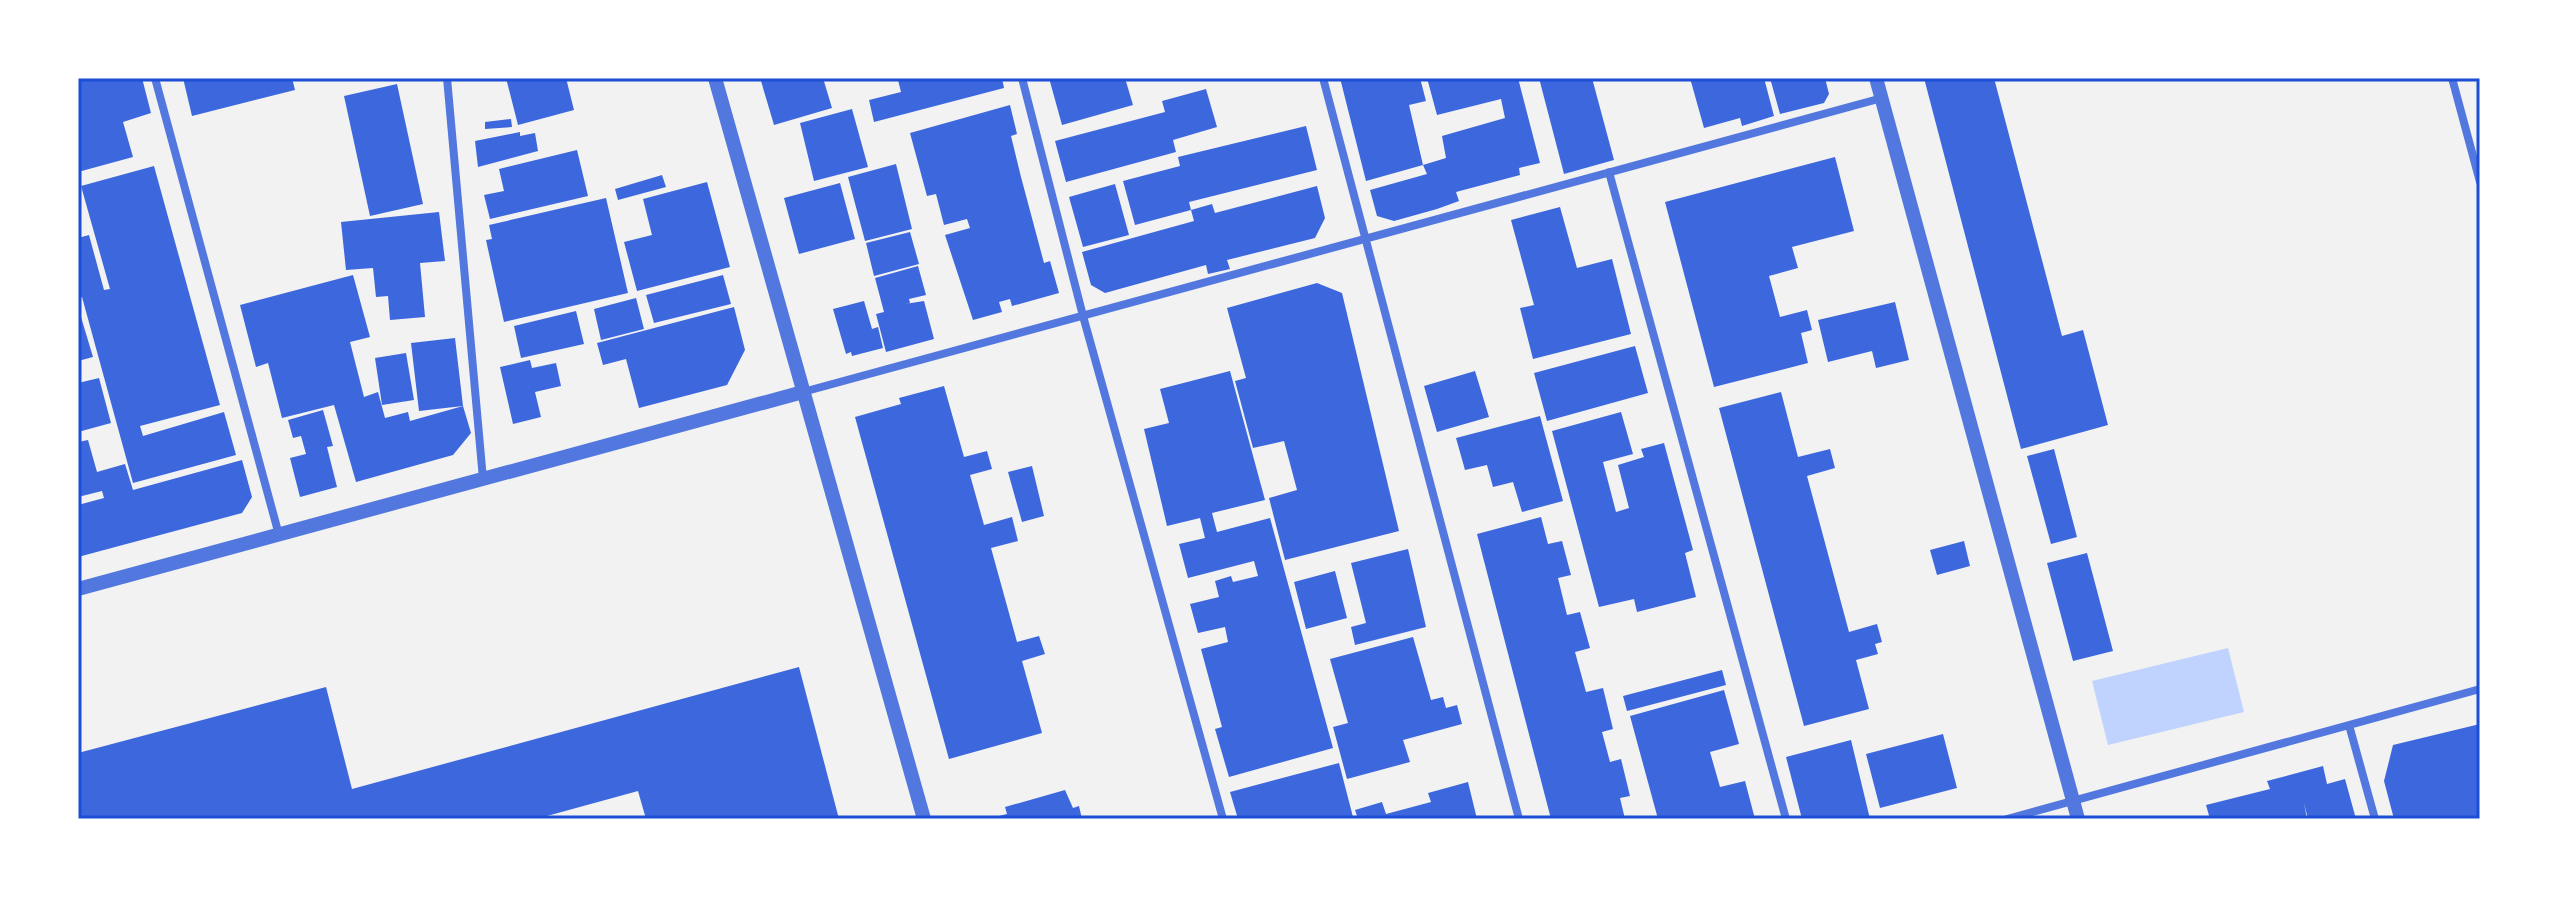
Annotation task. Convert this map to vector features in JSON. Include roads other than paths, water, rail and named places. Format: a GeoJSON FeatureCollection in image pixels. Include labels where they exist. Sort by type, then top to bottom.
{"type":"FeatureCollection","features":[{"type":"Feature","properties":{"kind":"street"},"geometry":{"type":"LineString","coordinates":[[155,78],[279,535]]}},
{"type":"Feature","properties":{"kind":"street"},"geometry":{"type":"LineString","coordinates":[[447,78],[483,479]]}},
{"type":"Feature","properties":{"kind":"street"},"geometry":{"type":"LineString","coordinates":[[715,78],[924,819]]}},
{"type":"Feature","properties":{"kind":"street"},"geometry":{"type":"LineString","coordinates":[[1022,78],[1083,316],[1223,819]]}},
{"type":"Feature","properties":{"kind":"street"},"geometry":{"type":"LineString","coordinates":[[1323,78],[1363,239],[1519,819]]}},
{"type":"Feature","properties":{"kind":"street"},"geometry":{"type":"LineString","coordinates":[[1876,78],[2078,819]]}},
{"type":"Feature","properties":{"kind":"street"},"geometry":{"type":"LineString","coordinates":[[2452,78],[2480,182]]}},
{"type":"Feature","properties":{"kind":"street"},"geometry":{"type":"LineString","coordinates":[[78,589],[1882,98]]}},
{"type":"Feature","properties":{"kind":"street"},"geometry":{"type":"LineString","coordinates":[[1609,172],[1786,819]]}},
{"type":"Feature","properties":{"kind":"street"},"geometry":{"type":"LineString","coordinates":[[2007,819],[2480,689]]}},
{"type":"Feature","properties":{"kind":"street"},"geometry":{"type":"LineString","coordinates":[[2349,725],[2375,819]]}},
{"type":"Feature","properties":{"kind":"water"},"geometry":{"type":"Polygon","coordinates":[[[2228,648],[2244,712],[2108,745],[2092,681],[2228,648]]]}}]}
